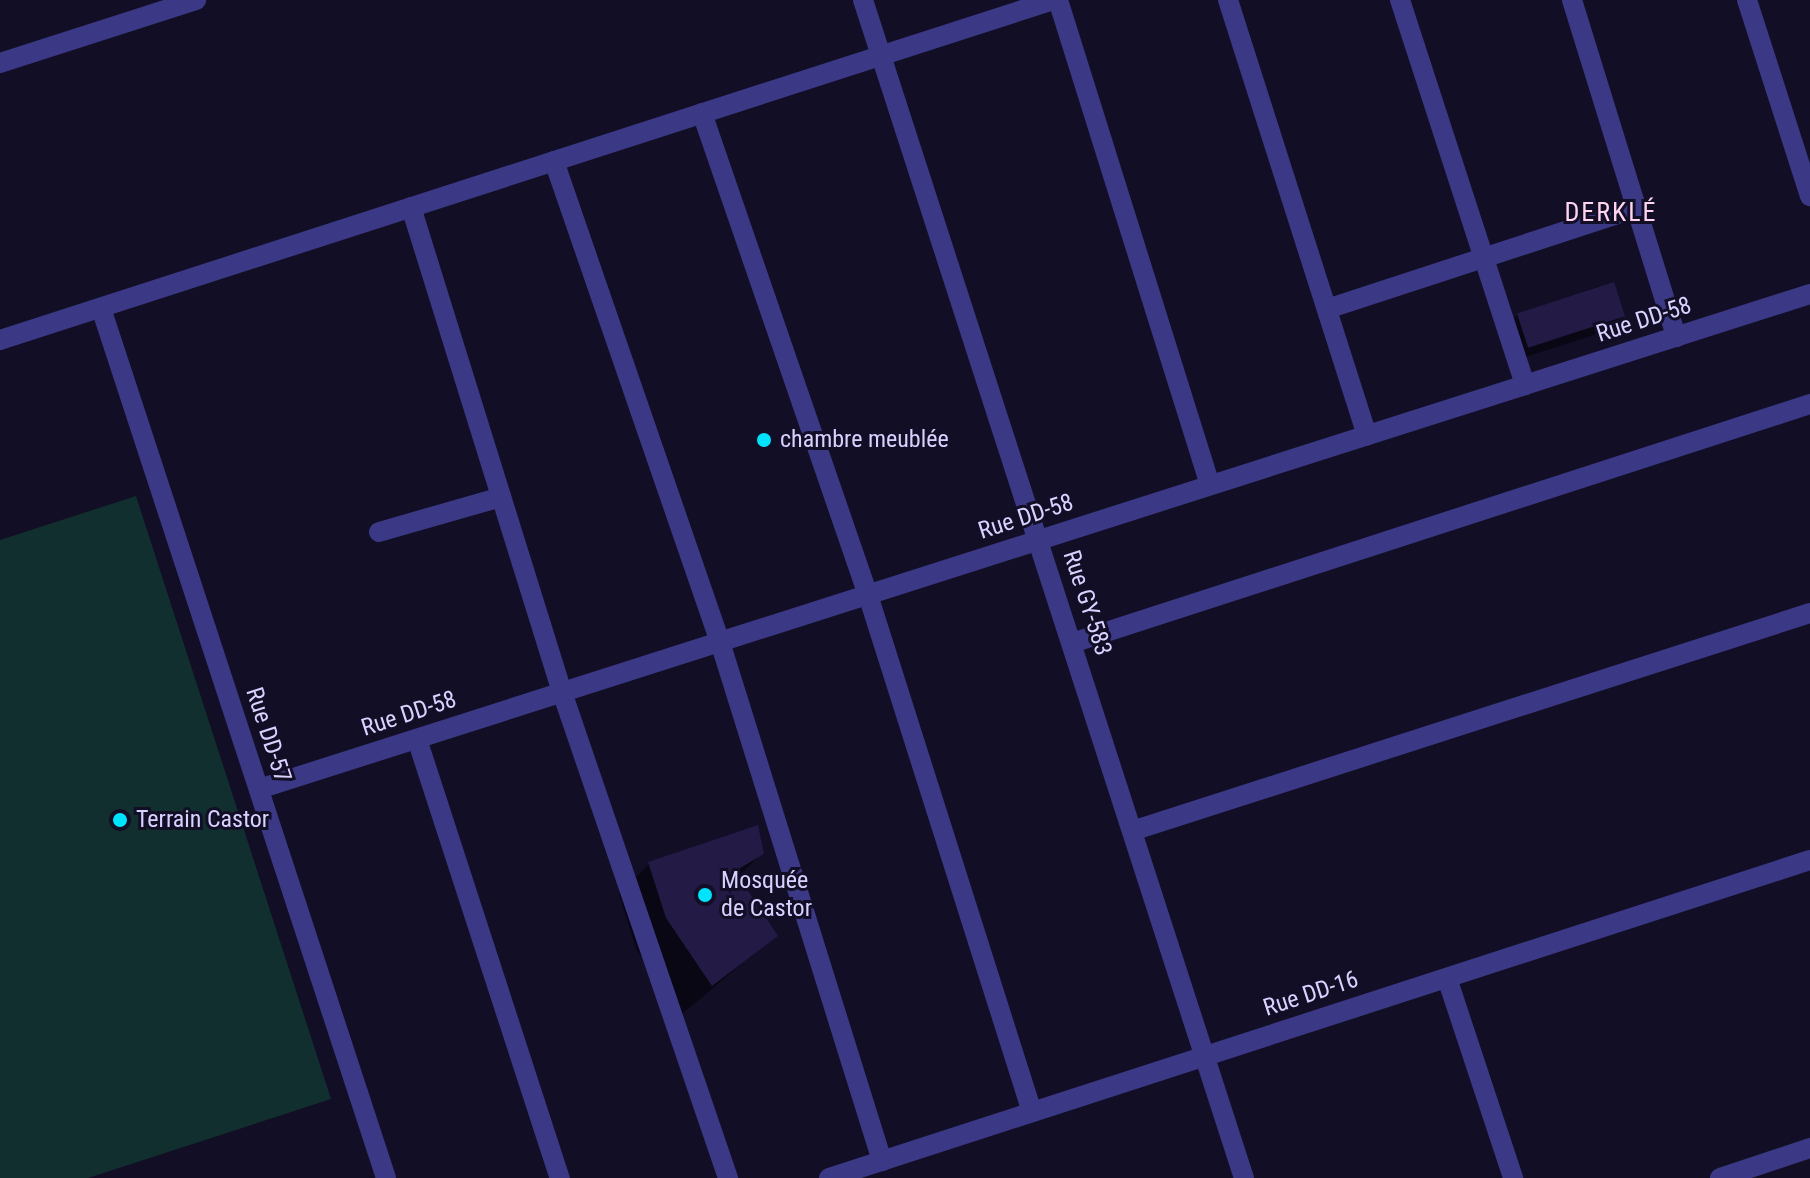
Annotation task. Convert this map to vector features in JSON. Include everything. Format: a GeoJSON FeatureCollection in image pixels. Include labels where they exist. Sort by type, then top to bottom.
{"type":"FeatureCollection","features":[{"type":"Feature","properties":{"kind":"street"},"geometry":{"type":"LineString","coordinates":[[0,63],[196,0]]}},
{"type":"Feature","properties":{"kind":"street","name":"Rue GY-583"},"geometry":{"type":"LineString","coordinates":[[863,0],[1244,1178]]}},
{"type":"Feature","properties":{"kind":"street"},"geometry":{"type":"LineString","coordinates":[[0,340],[1056,0],[1210,485]]}},
{"type":"Feature","properties":{"kind":"street"},"geometry":{"type":"LineString","coordinates":[[1228,0],[1367,435]]}},
{"type":"Feature","properties":{"kind":"street"},"geometry":{"type":"LineString","coordinates":[[1400,0],[1525,385]]}},
{"type":"Feature","properties":{"kind":"street"},"geometry":{"type":"LineString","coordinates":[[1572,0],[1676,337]]}},
{"type":"Feature","properties":{"kind":"street"},"geometry":{"type":"LineString","coordinates":[[1747,0],[1810,196]]}},
{"type":"Feature","properties":{"kind":"street"},"geometry":{"type":"LineString","coordinates":[[702,113],[868,595],[1032,1112]]}},
{"type":"Feature","properties":{"kind":"street"},"geometry":{"type":"LineString","coordinates":[[554,161],[720,642],[882,1161]]}},
{"type":"Feature","properties":{"kind":"street"},"geometry":{"type":"LineString","coordinates":[[411,207],[562,692],[728,1178]]}},
{"type":"Feature","properties":{"kind":"street"},"geometry":{"type":"LineString","coordinates":[[1327,309],[1636,208]]}},
{"type":"Feature","properties":{"kind":"street","name":"Rue DD-58"},"geometry":{"type":"LineString","coordinates":[[259,789],[1810,294]]}},
{"type":"Feature","properties":{"kind":"street","name":"Rue DD-57"},"geometry":{"type":"LineString","coordinates":[[101,308],[386,1178]]}},
{"type":"Feature","properties":{"kind":"street"},"geometry":{"type":"LineString","coordinates":[[1072,643],[1810,404]]}},
{"type":"Feature","properties":{"kind":"street"},"geometry":{"type":"LineString","coordinates":[[379,532],[501,497]]}},
{"type":"Feature","properties":{"kind":"street"},"geometry":{"type":"LineString","coordinates":[[1132,831],[1810,613]]}},
{"type":"Feature","properties":{"kind":"street"},"geometry":{"type":"LineString","coordinates":[[417,739],[560,1178]]}},
{"type":"Feature","properties":{"kind":"street","name":"Rue DD-16"},"geometry":{"type":"LineString","coordinates":[[829,1178],[1810,860]]}},
{"type":"Feature","properties":{"kind":"street"},"geometry":{"type":"LineString","coordinates":[[1447,978],[1513,1178]]}},
{"type":"Feature","properties":{"kind":"street"},"geometry":{"type":"LineString","coordinates":[[1720,1178],[1810,1148]]}},
{"type":"Feature","properties":{"kind":"green space","name":"Terrain Castor"},"geometry":{"type":"Polygon","coordinates":[[[136,496],[331,1099],[88,1178],[0,1178],[0,540],[136,496]]]}},
{"type":"Feature","properties":{"kind":"building"},"geometry":{"type":"Polygon","coordinates":[[[1614,282],[1625,316],[1528,348],[1517,314],[1614,282]]]}},
{"type":"Feature","properties":{"kind":"building","name":"Mosquée de Castor"},"geometry":{"type":"Polygon","coordinates":[[[758,825],[764,854],[735,871],[778,936],[712,986],[666,918],[648,862],[758,825]]]}},
{"type":"Feature","properties":{"kind":"place","name":"chambre meublée"},"geometry":{"type":"Point","coordinates":[764,440]}},
{"type":"Feature","properties":{"kind":"place","name":"Terrain Castor"},"geometry":{"type":"Point","coordinates":[120,820]}},
{"type":"Feature","properties":{"kind":"place","name":"Mosquée de Castor"},"geometry":{"type":"Point","coordinates":[705,895]}},
{"type":"Feature","properties":{"kind":"district","name":"DERKLÉ"},"geometry":{"type":"Point","coordinates":[1611,213]}}]}
